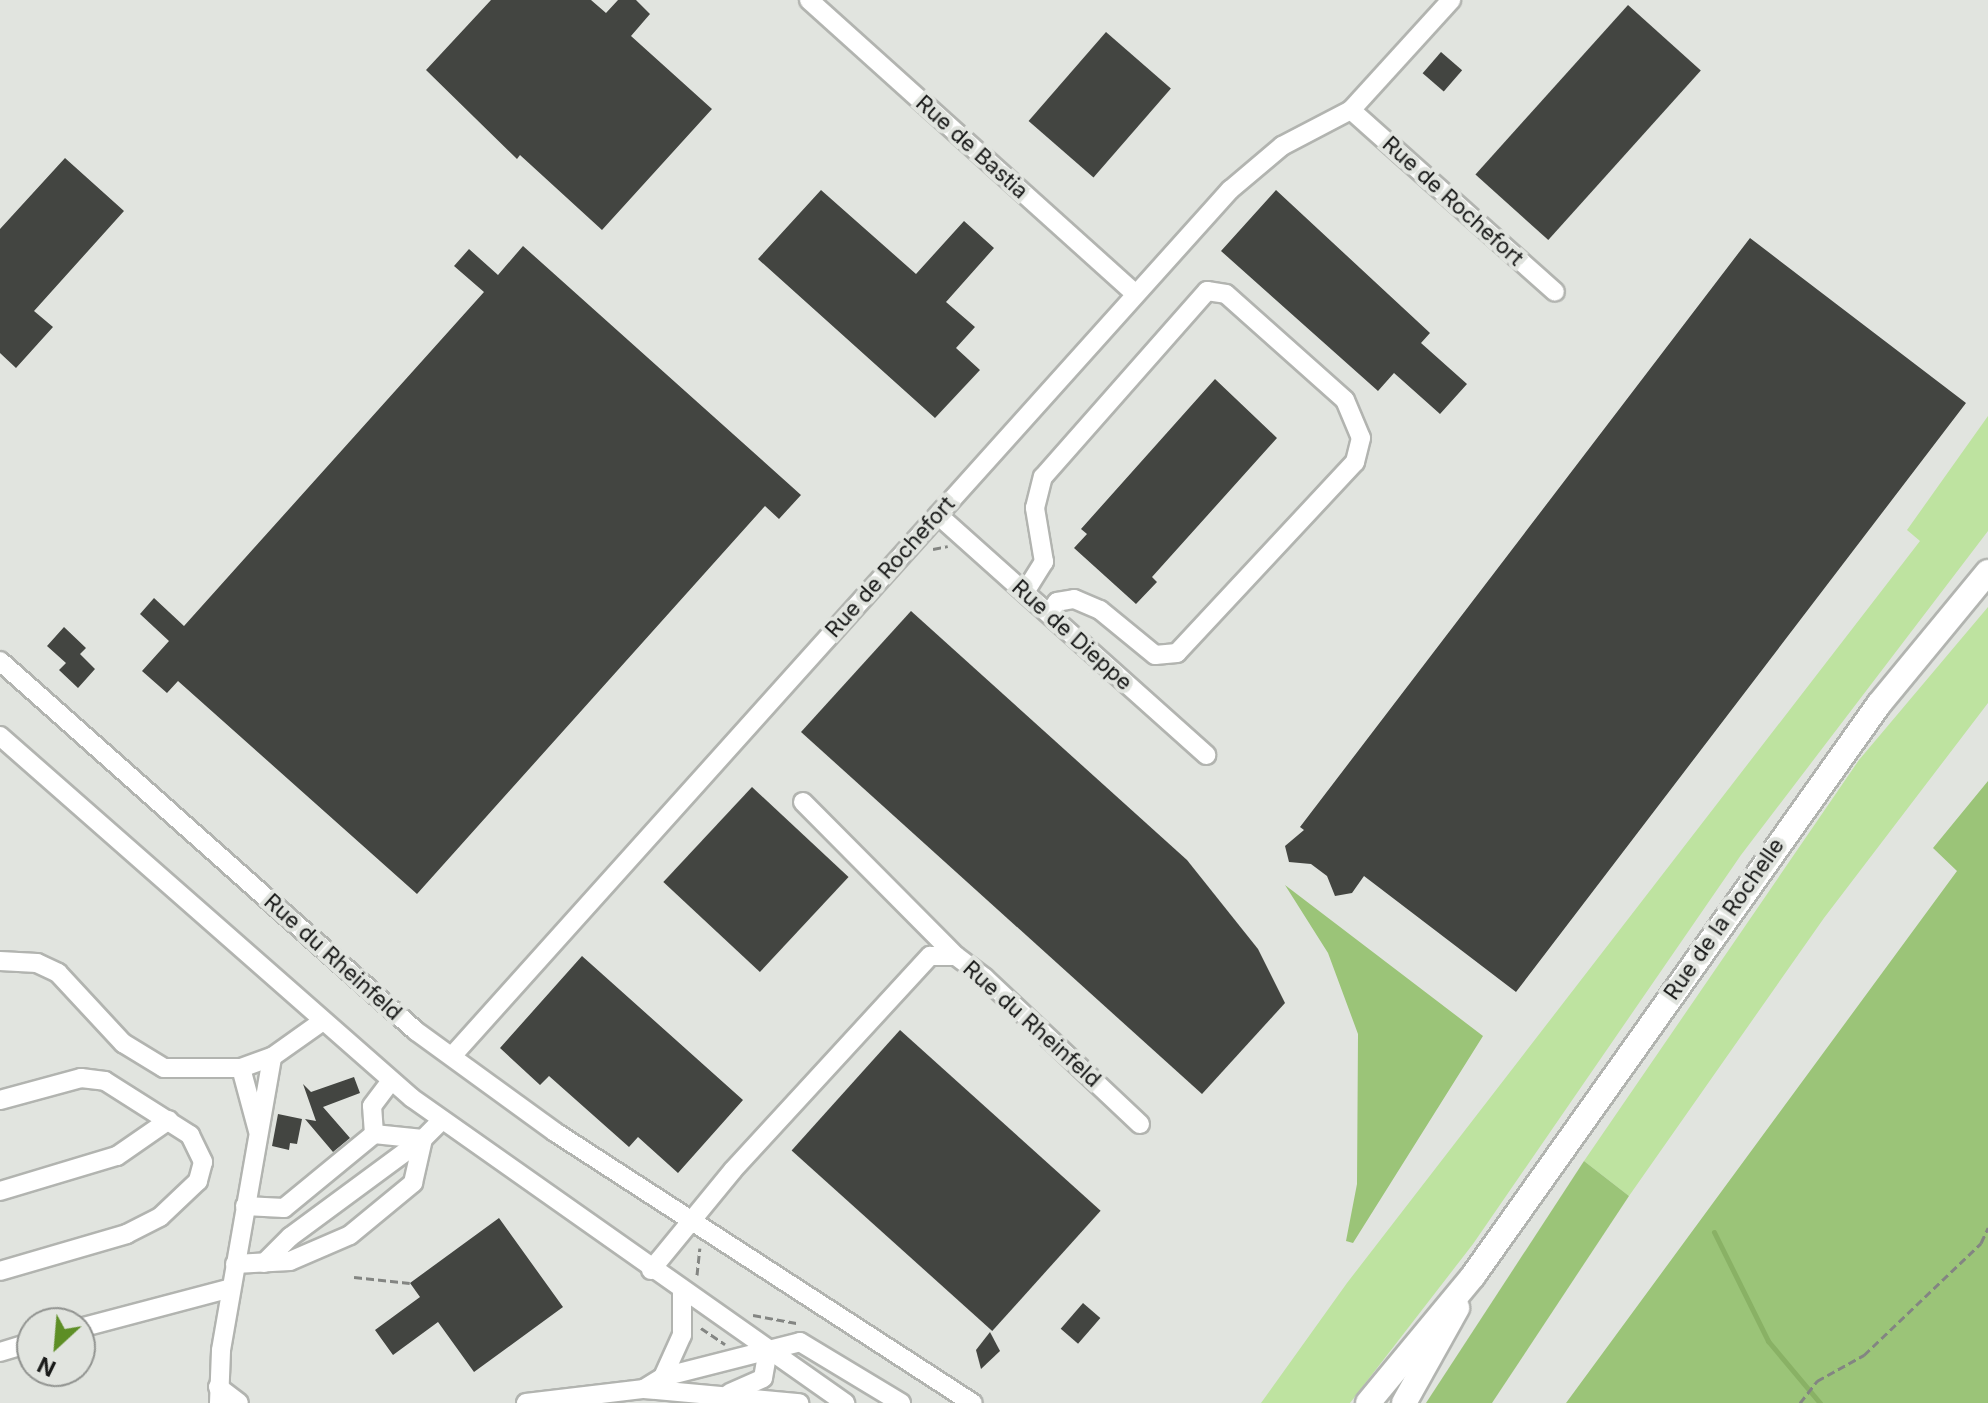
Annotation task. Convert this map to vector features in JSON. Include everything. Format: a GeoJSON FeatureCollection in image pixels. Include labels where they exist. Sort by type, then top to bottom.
{"type":"FeatureCollection","features":[{"type":"Feature","properties":{"kind":"main road","name":"Rue de la Rochelle"},"geometry":{"type":"LineString","coordinates":[[1368,1403],[1473,1276],[1784,833],[1988,572]]}},
{"type":"Feature","properties":{"kind":"main road","name":"Rue de la Rochelle"},"geometry":{"type":"LineString","coordinates":[[1404,1403],[1473,1276]]}},
{"type":"Feature","properties":{"kind":"street","name":"Rue de Bastia"},"geometry":{"type":"LineString","coordinates":[[809,0],[1135,294]]}},
{"type":"Feature","properties":{"kind":"street","name":"Rue de Rochefort"},"geometry":{"type":"LineString","coordinates":[[453,1055],[1135,294],[1257,163],[1351,110],[1451,0]]}},
{"type":"Feature","properties":{"kind":"street","name":"Rue de Rochefort"},"geometry":{"type":"LineString","coordinates":[[1351,110],[1555,292]]}},
{"type":"Feature","properties":{"kind":"street"},"geometry":{"type":"LineString","coordinates":[[1025,592],[1044,562],[1035,508],[1043,477],[1207,291],[1226,294],[1345,400],[1361,438],[1355,462],[1177,653],[1155,655],[1100,610],[1074,599],[1057,602],[1049,614]]}},
{"type":"Feature","properties":{"kind":"street","name":"Rue de Dieppe"},"geometry":{"type":"LineString","coordinates":[[938,515],[1206,755]]}},
{"type":"Feature","properties":{"kind":"street","name":"Rue du Rheinfeld"},"geometry":{"type":"LineString","coordinates":[[0,661],[416,1031],[555,1132],[973,1403]]}},
{"type":"Feature","properties":{"kind":"street"},"geometry":{"type":"LineString","coordinates":[[0,736],[320,1023],[391,1081],[682,1292],[845,1403]]}},
{"type":"Feature","properties":{"kind":"street"},"geometry":{"type":"LineString","coordinates":[[803,802],[956,956]]}},
{"type":"Feature","properties":{"kind":"street","name":"Rue du Rheinfeld"},"geometry":{"type":"LineString","coordinates":[[651,1270],[691,1220],[930,956],[956,956],[1140,1124]]}},
{"type":"Feature","properties":{"kind":"street"},"geometry":{"type":"LineString","coordinates":[[0,961],[37,963],[58,973],[123,1043],[164,1068],[241,1068],[272,1057],[320,1023]]}},
{"type":"Feature","properties":{"kind":"street"},"geometry":{"type":"LineString","coordinates":[[239,1403],[218,1395],[231,1288],[272,1057]]}},
{"type":"Feature","properties":{"kind":"street"},"geometry":{"type":"LineString","coordinates":[[241,1068],[258,1131]]}},
{"type":"Feature","properties":{"kind":"street"},"geometry":{"type":"LineString","coordinates":[[0,1100],[81,1078],[105,1081],[169,1120],[199,1145],[203,1162],[188,1193],[127,1234],[0,1271]]}},
{"type":"Feature","properties":{"kind":"street"},"geometry":{"type":"LineString","coordinates":[[374,1134],[372,1106],[391,1081]]}},
{"type":"Feature","properties":{"kind":"street"},"geometry":{"type":"LineString","coordinates":[[0,1191],[117,1156],[169,1120]]}},
{"type":"Feature","properties":{"kind":"street"},"geometry":{"type":"LineString","coordinates":[[264,1263],[290,1237],[423,1139],[442,1120]]}},
{"type":"Feature","properties":{"kind":"street"},"geometry":{"type":"LineString","coordinates":[[245,1206],[284,1208],[374,1134],[423,1139]]}},
{"type":"Feature","properties":{"kind":"street"},"geometry":{"type":"LineString","coordinates":[[235,1264],[264,1263],[318,1253],[393,1203],[413,1183],[423,1139]]}},
{"type":"Feature","properties":{"kind":"street"},"geometry":{"type":"LineString","coordinates":[[96,1324],[231,1288]]}},
{"type":"Feature","properties":{"kind":"street"},"geometry":{"type":"LineString","coordinates":[[663,1377],[682,1335],[682,1292]]}},
{"type":"Feature","properties":{"kind":"street"},"geometry":{"type":"LineString","coordinates":[[644,1389],[663,1377],[768,1351],[787,1341],[817,1348],[901,1403]]}},
{"type":"Feature","properties":{"kind":"street"},"geometry":{"type":"LineString","coordinates":[[727,1394],[763,1378],[768,1351]]}},
{"type":"Feature","properties":{"kind":"street"},"geometry":{"type":"LineString","coordinates":[[526,1403],[644,1389],[727,1394],[799,1403]]}},
{"type":"Feature","properties":{"kind":"path"},"geometry":{"type":"LineString","coordinates":[[925,553],[945,548],[959,535]]}},
{"type":"Feature","properties":{"kind":"path"},"geometry":{"type":"LineString","coordinates":[[1800,1403],[1817,1381],[1864,1355],[1981,1243],[1988,1228]]}},
{"type":"Feature","properties":{"kind":"path"},"geometry":{"type":"LineString","coordinates":[[354,1277],[410,1283]]}},
{"type":"Feature","properties":{"kind":"path"},"geometry":{"type":"LineString","coordinates":[[695,1324],[736,1351]]}},
{"type":"Feature","properties":{"kind":"green space"},"geometry":{"type":"Polygon","coordinates":[[[1988,416],[1988,531],[1741,855],[1473,1244],[1350,1403],[1261,1403],[1347,1283],[1920,541],[1907,530],[1988,416]]]}},
{"type":"Feature","properties":{"kind":"green space"},"geometry":{"type":"Polygon","coordinates":[[[1988,607],[1988,703],[1824,918],[1629,1196],[1584,1161],[1859,760],[1988,607]]]}},
{"type":"Feature","properties":{"kind":"green space"},"geometry":{"type":"Polygon","coordinates":[[[1988,781],[1988,1403],[1566,1403],[1957,871],[1933,848],[1988,781]]]}},
{"type":"Feature","properties":{"kind":"green space"},"geometry":{"type":"Polygon","coordinates":[[[1285,885],[1483,1036],[1353,1243],[1346,1241],[1357,1184],[1358,1034],[1328,953],[1285,885]]]}},
{"type":"Feature","properties":{"kind":"green space"},"geometry":{"type":"Polygon","coordinates":[[[1584,1161],[1629,1196],[1492,1403],[1426,1403],[1584,1161]]]}},
{"type":"Feature","properties":{"kind":"building"},"geometry":{"type":"Polygon","coordinates":[[[491,0],[591,0],[606,13],[618,0],[636,0],[650,14],[631,36],[712,109],[602,230],[520,155],[517,159],[426,70],[491,0]]]}},
{"type":"Feature","properties":{"kind":"building"},"geometry":{"type":"Polygon","coordinates":[[[1628,5],[1701,71],[1548,240],[1475,174],[1628,5]]]}},
{"type":"Feature","properties":{"kind":"building"},"geometry":{"type":"Polygon","coordinates":[[[1106,32],[1171,88],[1093,177],[1029,121],[1106,32]]]}},
{"type":"Feature","properties":{"kind":"building"},"geometry":{"type":"Polygon","coordinates":[[[1441,52],[1462,70],[1444,92],[1423,73],[1441,52]]]}},
{"type":"Feature","properties":{"kind":"building"},"geometry":{"type":"Polygon","coordinates":[[[65,158],[124,211],[34,311],[53,327],[16,368],[0,353],[0,229],[65,158]]]}},
{"type":"Feature","properties":{"kind":"building"},"geometry":{"type":"Polygon","coordinates":[[[821,190],[916,274],[964,221],[994,248],[946,302],[975,327],[956,348],[980,370],[935,418],[758,259],[821,190]]]}},
{"type":"Feature","properties":{"kind":"building"},"geometry":{"type":"Polygon","coordinates":[[[1276,190],[1430,333],[1421,343],[1467,384],[1440,414],[1394,373],[1378,391],[1221,251],[1276,190]]]}},
{"type":"Feature","properties":{"kind":"building"},"geometry":{"type":"Polygon","coordinates":[[[1750,238],[1966,403],[1516,992],[1364,876],[1352,893],[1335,896],[1327,876],[1311,864],[1289,862],[1285,846],[1304,830],[1300,827],[1750,238]]]}},
{"type":"Feature","properties":{"kind":"building"},"geometry":{"type":"Polygon","coordinates":[[[523,246],[801,495],[779,519],[765,506],[417,894],[178,681],[167,693],[142,671],[169,641],[140,614],[154,598],[184,626],[484,292],[454,266],[469,249],[498,275],[523,246]]]}},
{"type":"Feature","properties":{"kind":"building"},"geometry":{"type":"Polygon","coordinates":[[[1215,379],[1277,438],[1152,577],[1157,582],[1136,604],[1074,548],[1087,534],[1081,529],[1215,379]]]}},
{"type":"Feature","properties":{"kind":"building"},"geometry":{"type":"Polygon","coordinates":[[[911,611],[1187,860],[1258,949],[1285,1003],[1202,1094],[801,732],[911,611]]]}},
{"type":"Feature","properties":{"kind":"building"},"geometry":{"type":"Polygon","coordinates":[[[64,627],[86,648],[80,654],[95,669],[78,688],[59,670],[66,663],[47,646],[64,627]]]}},
{"type":"Feature","properties":{"kind":"building"},"geometry":{"type":"Polygon","coordinates":[[[752,787],[849,877],[760,972],[663,882],[752,787]]]}},
{"type":"Feature","properties":{"kind":"building"},"geometry":{"type":"Polygon","coordinates":[[[582,956],[743,1100],[678,1173],[638,1137],[629,1147],[549,1076],[540,1085],[500,1048],[582,956]]]}},
{"type":"Feature","properties":{"kind":"building"},"geometry":{"type":"Polygon","coordinates":[[[900,1030],[1101,1211],[992,1331],[792,1150],[900,1030]]]}},
{"type":"Feature","properties":{"kind":"building"},"geometry":{"type":"Polygon","coordinates":[[[354,1077],[360,1093],[323,1107],[350,1138],[333,1152],[305,1119],[316,1121],[303,1084],[311,1092],[354,1077]]]}},
{"type":"Feature","properties":{"kind":"building"},"geometry":{"type":"Polygon","coordinates":[[[278,1114],[302,1119],[297,1144],[290,1143],[289,1150],[272,1146],[278,1114]]]}},
{"type":"Feature","properties":{"kind":"building"},"geometry":{"type":"Polygon","coordinates":[[[499,1218],[563,1307],[474,1372],[438,1322],[393,1355],[375,1330],[420,1297],[410,1283],[499,1218]]]}},
{"type":"Feature","properties":{"kind":"building"},"geometry":{"type":"Polygon","coordinates":[[[1083,1303],[1100,1318],[1078,1344],[1061,1329],[1083,1303]]]}},
{"type":"Feature","properties":{"kind":"building"},"geometry":{"type":"Polygon","coordinates":[[[990,1332],[1000,1351],[981,1369],[976,1350],[990,1332]]]}},
{"type":"Feature","properties":{"kind":"waterway"},"geometry":{"type":"LineString","coordinates":[[1714,1232],[1768,1341],[1820,1403]]}}]}
